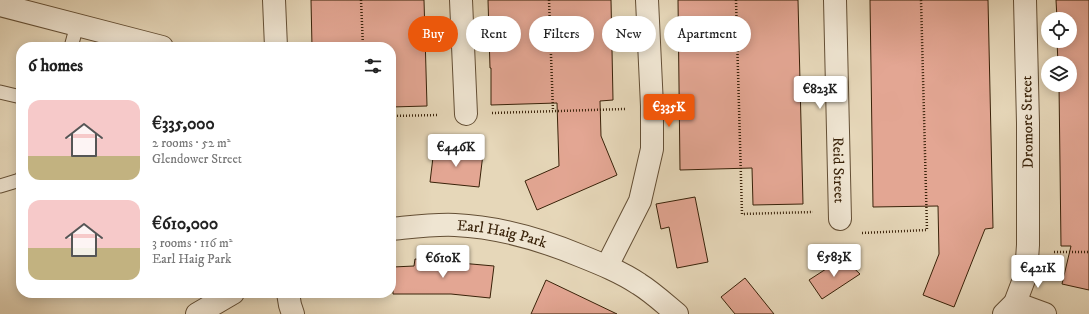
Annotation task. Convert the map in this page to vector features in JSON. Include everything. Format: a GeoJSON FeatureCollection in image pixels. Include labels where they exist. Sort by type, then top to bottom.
{"type":"FeatureCollection","features":[{"type":"Feature","properties":{"kind":"street"},"geometry":{"type":"LineString","coordinates":[[274,0],[276,42]]}},
{"type":"Feature","properties":{"kind":"street"},"geometry":{"type":"LineString","coordinates":[[461,0],[466,114]]}},
{"type":"Feature","properties":{"kind":"street"},"geometry":{"type":"LineString","coordinates":[[607,266],[640,201],[652,149],[652,109],[647,0]]}},
{"type":"Feature","properties":{"kind":"street","name":"Reid Street"},"geometry":{"type":"LineString","coordinates":[[835,0],[840,220]]}},
{"type":"Feature","properties":{"kind":"street","name":"Dromore Street"},"geometry":{"type":"LineString","coordinates":[[1009,308],[1026,274],[1028,248],[1028,123],[1025,0]]}},
{"type":"Feature","properties":{"kind":"street"},"geometry":{"type":"LineString","coordinates":[[0,5],[143,42]]}},
{"type":"Feature","properties":{"kind":"street","name":"Earl Haig Park"},"geometry":{"type":"LineString","coordinates":[[396,228],[454,225],[496,229],[535,238],[607,266],[639,284],[677,314]]}},
{"type":"Feature","properties":{"kind":"street"},"geometry":{"type":"LineString","coordinates":[[197,314],[224,298]]}},
{"type":"Feature","properties":{"kind":"street"},"geometry":{"type":"LineString","coordinates":[[289,298],[293,314]]}},
{"type":"Feature","properties":{"kind":"street"},"geometry":{"type":"LineString","coordinates":[[1009,308],[1045,314]]}},
{"type":"Feature","properties":{"kind":"lane"},"geometry":{"type":"LineString","coordinates":[[72,42],[77,25]]}},
{"type":"Feature","properties":{"kind":"lane"},"geometry":{"type":"LineString","coordinates":[[0,92],[16,96]]}},
{"type":"Feature","properties":{"kind":"lane"},"geometry":{"type":"LineString","coordinates":[[0,186],[16,181]]}},
{"type":"Feature","properties":{"kind":"path"},"geometry":{"type":"LineString","coordinates":[[361,0],[363,42]]}},
{"type":"Feature","properties":{"kind":"path"},"geometry":{"type":"LineString","coordinates":[[549,0],[553,112]]}},
{"type":"Feature","properties":{"kind":"path"},"geometry":{"type":"LineString","coordinates":[[736,0],[742,214],[816,212],[840,220],[856,233],[927,230],[921,0]]}},
{"type":"Feature","properties":{"kind":"path"},"geometry":{"type":"LineString","coordinates":[[396,116],[652,109]]}},
{"type":"Feature","properties":{"kind":"path"},"geometry":{"type":"LineString","coordinates":[[1028,248],[1089,252]]}},
{"type":"Feature","properties":{"kind":"building"},"geometry":{"type":"Polygon","coordinates":[[[311,0],[424,0],[424,16],[408,16],[408,52],[425,52],[427,106],[396,107],[396,42],[312,42],[311,0]]]}},
{"type":"Feature","properties":{"kind":"building"},"geometry":{"type":"Polygon","coordinates":[[[488,0],[611,0],[611,16],[602,16],[602,52],[612,52],[613,100],[600,101],[601,136],[617,175],[537,210],[525,181],[559,166],[557,103],[491,105],[490,52],[521,52],[521,16],[488,16],[488,0]]]}},
{"type":"Feature","properties":{"kind":"building"},"geometry":{"type":"Polygon","coordinates":[[[678,0],[798,0],[803,204],[753,205],[752,168],[680,170],[679,52],[751,52],[751,16],[678,16],[678,0]]]}},
{"type":"Feature","properties":{"kind":"building"},"geometry":{"type":"Polygon","coordinates":[[[870,0],[988,0],[993,228],[985,229],[954,307],[923,295],[939,254],[938,206],[873,207],[870,0]]]}},
{"type":"Feature","properties":{"kind":"building"},"geometry":{"type":"Polygon","coordinates":[[[1056,0],[1089,0],[1089,290],[1062,284],[1071,246],[1061,246],[1059,92],[1077,92],[1077,56],[1058,56],[1057,48],[1077,48],[1077,12],[1057,12],[1056,0]]]}},
{"type":"Feature","properties":{"kind":"building"},"geometry":{"type":"Polygon","coordinates":[[[434,149],[483,154],[479,187],[430,182],[434,149]]]}},
{"type":"Feature","properties":{"kind":"building"},"geometry":{"type":"Polygon","coordinates":[[[695,197],[708,262],[677,268],[669,227],[661,229],[656,204],[695,197]]]}},
{"type":"Feature","properties":{"kind":"building"},"geometry":{"type":"Polygon","coordinates":[[[843,258],[860,274],[822,299],[809,280],[843,258]]]}},
{"type":"Feature","properties":{"kind":"building"},"geometry":{"type":"Polygon","coordinates":[[[415,259],[494,266],[490,298],[451,294],[396,294],[396,267],[414,266],[415,259]]]}},
{"type":"Feature","properties":{"kind":"building"},"geometry":{"type":"Polygon","coordinates":[[[745,278],[774,314],[735,314],[721,297],[745,278]]]}},
{"type":"Feature","properties":{"kind":"building"},"geometry":{"type":"Polygon","coordinates":[[[546,280],[617,314],[531,314],[546,280]]]}}]}
